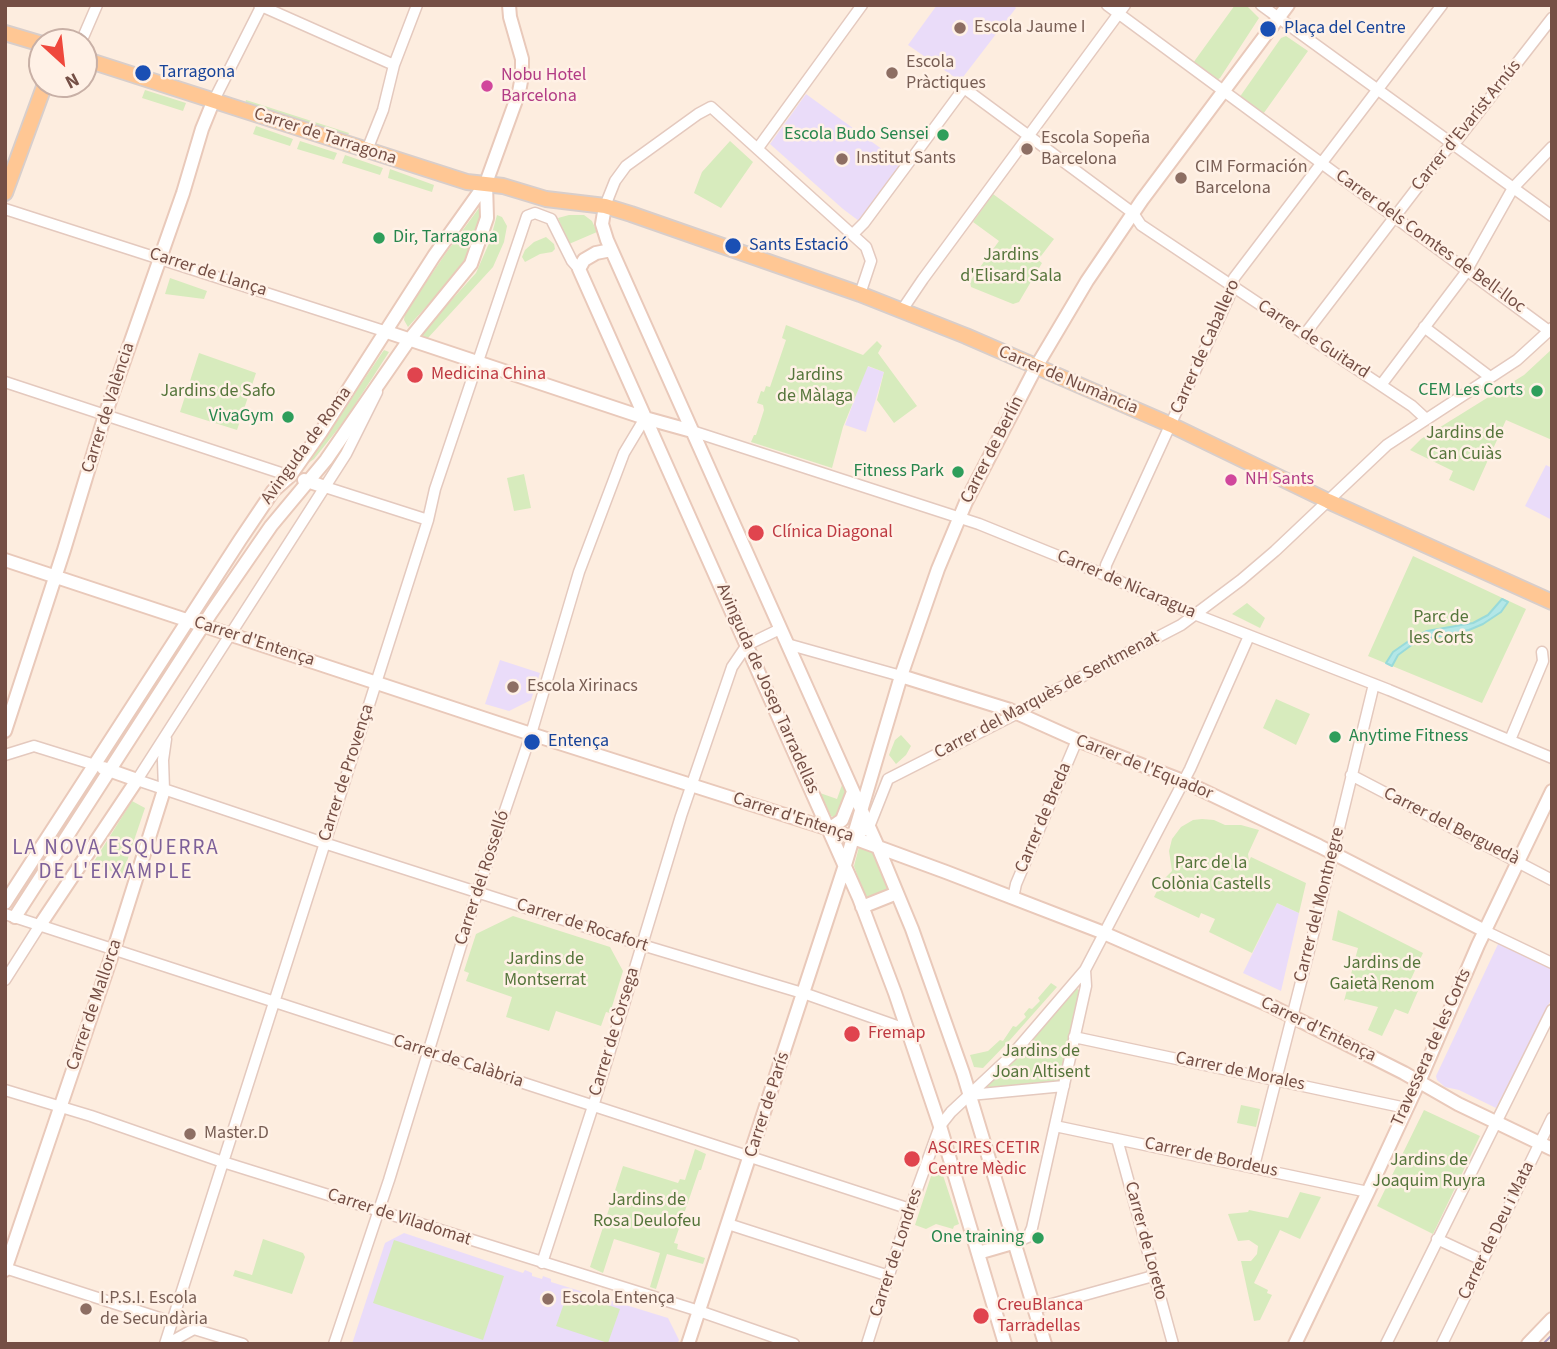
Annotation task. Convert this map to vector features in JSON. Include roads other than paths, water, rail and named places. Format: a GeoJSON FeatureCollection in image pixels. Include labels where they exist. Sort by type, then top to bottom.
{"type":"FeatureCollection","features":[{"type":"Feature","properties":{"kind":"main road"},"geometry":{"type":"LineString","coordinates":[[486,183],[519,92],[522,59],[509,5]]}},
{"type":"Feature","properties":{"kind":"main road","name":"Carrer de Berlín"},"geometry":{"type":"LineString","coordinates":[[862,811],[901,676],[938,569],[996,440],[1036,366],[1132,213],[1288,5]]}},
{"type":"Feature","properties":{"kind":"main road"},"geometry":{"type":"LineString","coordinates":[[5,33],[28,40]]}},
{"type":"Feature","properties":{"kind":"main road","name":"Carrer de Tarragona"},"geometry":{"type":"LineString","coordinates":[[98,64],[467,182],[503,186],[546,200],[569,203]]}},
{"type":"Feature","properties":{"kind":"main road"},"geometry":{"type":"LineString","coordinates":[[5,193],[40,98]]}},
{"type":"Feature","properties":{"kind":"main road","name":"Carrer de València"},"geometry":{"type":"LineString","coordinates":[[5,731],[105,415],[213,102]]}},
{"type":"Feature","properties":{"kind":"main road","name":"Avinguda de Roma"},"geometry":{"type":"LineString","coordinates":[[5,903],[273,491],[290,476],[387,332],[434,256],[486,183]]}},
{"type":"Feature","properties":{"kind":"main road","name":"Avinguda de Roma"},"geometry":{"type":"LineString","coordinates":[[10,916],[110,771],[203,625],[271,526],[308,481],[409,340],[461,278],[474,258],[487,218],[486,183]]}},
{"type":"Feature","properties":{"kind":"main road","name":"Carrer de Numància"},"geometry":{"type":"LineString","coordinates":[[569,203],[605,206],[860,293],[902,310],[1171,425],[1328,501],[1552,602]]}},
{"type":"Feature","properties":{"kind":"main road","name":"Avinguda de Josep Tarradellas"},"geometry":{"type":"LineString","coordinates":[[605,206],[603,231],[611,250],[890,874],[971,1095],[1045,1344]]}},
{"type":"Feature","properties":{"kind":"main road"},"geometry":{"type":"LineString","coordinates":[[579,270],[583,260],[596,253],[611,250]]}},
{"type":"Feature","properties":{"kind":"main road","name":"Avinguda de Josep Tarradellas"},"geometry":{"type":"LineString","coordinates":[[579,270],[845,864],[908,1030],[940,1126],[1005,1344]]}},
{"type":"Feature","properties":{"kind":"main road","name":"Carrer de Llança"},"geometry":{"type":"LineString","coordinates":[[387,332],[409,340]]}},
{"type":"Feature","properties":{"kind":"main road"},"geometry":{"type":"LineString","coordinates":[[409,340],[692,431]]}},
{"type":"Feature","properties":{"kind":"main road"},"geometry":{"type":"LineString","coordinates":[[290,476],[325,486]]}},
{"type":"Feature","properties":{"kind":"main road","name":"Carrer d'Entença"},"geometry":{"type":"LineString","coordinates":[[5,560],[531,734],[854,837],[1105,933],[1293,1017],[1546,1146]]}},
{"type":"Feature","properties":{"kind":"main road","name":"Carrer de l'Equador"},"geometry":{"type":"LineString","coordinates":[[901,676],[1018,713],[1077,740],[1183,781],[1485,931]]}},
{"type":"Feature","properties":{"kind":"main road"},"geometry":{"type":"LineString","coordinates":[[40,925],[137,780],[95,765]]}},
{"type":"Feature","properties":{"kind":"main road","name":"Carrer de Mallorca"},"geometry":{"type":"LineString","coordinates":[[5,1269],[114,949],[164,790]]}},
{"type":"Feature","properties":{"kind":"main road","name":"Travessera de les Corts"},"geometry":{"type":"LineString","coordinates":[[1295,1344],[1368,1192],[1485,931],[1552,791]]}},
{"type":"Feature","properties":{"kind":"main road"},"geometry":{"type":"LineString","coordinates":[[829,829],[842,820],[853,792]]}},
{"type":"Feature","properties":{"kind":"main road"},"geometry":{"type":"LineString","coordinates":[[845,864],[862,811]]}},
{"type":"Feature","properties":{"kind":"main road"},"geometry":{"type":"LineString","coordinates":[[890,874],[896,859],[901,855]]}},
{"type":"Feature","properties":{"kind":"main road","name":"Carrer de París"},"geometry":{"type":"LineString","coordinates":[[688,1344],[845,864]]}},
{"type":"Feature","properties":{"kind":"main road"},"geometry":{"type":"LineString","coordinates":[[862,907],[897,893]]}},
{"type":"Feature","properties":{"kind":"main road"},"geometry":{"type":"LineString","coordinates":[[978,1253],[1016,1242]]}},
{"type":"Feature","properties":{"kind":"main road"},"geometry":{"type":"LineString","coordinates":[[1528,1344],[1552,1319]]}},
{"type":"Feature","properties":{"kind":"street"},"geometry":{"type":"LineString","coordinates":[[88,28],[97,5]]}},
{"type":"Feature","properties":{"kind":"street"},"geometry":{"type":"LineString","coordinates":[[366,150],[383,110],[394,65],[418,5]]}},
{"type":"Feature","properties":{"kind":"street"},"geometry":{"type":"LineString","coordinates":[[758,148],[862,5]]}},
{"type":"Feature","properties":{"kind":"street","name":"Carrer dels Comtes de Bell-lloc"},"geometry":{"type":"LineString","coordinates":[[1107,5],[1122,9],[1223,92],[1550,329]]}},
{"type":"Feature","properties":{"kind":"street"},"geometry":{"type":"LineString","coordinates":[[1261,5],[1552,216]]}},
{"type":"Feature","properties":{"kind":"street","name":"Carrer de Caballero"},"geometry":{"type":"LineString","coordinates":[[1105,575],[1107,565],[1229,297],[1234,278],[1442,5]]}},
{"type":"Feature","properties":{"kind":"street"},"geometry":{"type":"LineString","coordinates":[[213,102],[261,6],[394,65]]}},
{"type":"Feature","properties":{"kind":"street"},"geometry":{"type":"LineString","coordinates":[[902,310],[1122,9]]}},
{"type":"Feature","properties":{"kind":"street","name":"Carrer d'Evarist Arnús"},"geometry":{"type":"LineString","coordinates":[[1305,334],[1552,18]]}},
{"type":"Feature","properties":{"kind":"street","name":"Carrer de Guitard"},"geometry":{"type":"LineString","coordinates":[[853,234],[964,88],[1132,213],[1141,225],[1412,405],[1425,418]]}},
{"type":"Feature","properties":{"kind":"street"},"geometry":{"type":"LineString","coordinates":[[605,206],[622,171],[711,107],[853,234],[870,255],[869,268],[860,293]]}},
{"type":"Feature","properties":{"kind":"street"},"geometry":{"type":"LineString","coordinates":[[1381,385],[1467,269],[1513,188],[1552,147]]}},
{"type":"Feature","properties":{"kind":"street","name":"Carrer de Llança"},"geometry":{"type":"LineString","coordinates":[[5,209],[387,332]]}},
{"type":"Feature","properties":{"kind":"street","name":"Carrer de Provença"},"geometry":{"type":"LineString","coordinates":[[166,1344],[428,520],[435,489],[527,216],[532,213],[540,214]]}},
{"type":"Feature","properties":{"kind":"street","name":"Avinguda de Josep Tarradellas"},"geometry":{"type":"LineString","coordinates":[[540,214],[551,219],[579,270]]}},
{"type":"Feature","properties":{"kind":"street"},"geometry":{"type":"LineString","coordinates":[[1424,327],[1490,377]]}},
{"type":"Feature","properties":{"kind":"street","name":"Carrer del Marquès de Sentmenat"},"geometry":{"type":"LineString","coordinates":[[888,779],[1181,625],[1267,558],[1380,451],[1529,350],[1550,329]]}},
{"type":"Feature","properties":{"kind":"street","name":"Avinguda de Roma"},"geometry":{"type":"LineString","coordinates":[[137,780],[325,486],[360,428],[383,379]]}},
{"type":"Feature","properties":{"kind":"street"},"geometry":{"type":"LineString","coordinates":[[5,382],[290,476]]}},
{"type":"Feature","properties":{"kind":"street","name":"Carrer del Rosselló"},"geometry":{"type":"LineString","coordinates":[[334,1344],[430,1053],[477,893],[531,734],[579,572],[624,453],[645,418]]}},
{"type":"Feature","properties":{"kind":"street","name":"Carrer de Nicaragua"},"geometry":{"type":"LineString","coordinates":[[692,431],[960,517],[1552,758]]}},
{"type":"Feature","properties":{"kind":"street"},"geometry":{"type":"LineString","coordinates":[[325,486],[428,520]]}},
{"type":"Feature","properties":{"kind":"street"},"geometry":{"type":"LineString","coordinates":[[747,645],[780,629]]}},
{"type":"Feature","properties":{"kind":"street","name":"Carrer de Londres"},"geometry":{"type":"LineString","coordinates":[[867,1344],[940,1126],[950,1112],[1012,1055],[1085,970],[1183,781],[1249,636]]}},
{"type":"Feature","properties":{"kind":"street","name":"Carrer de l'Equador"},"geometry":{"type":"LineString","coordinates":[[787,643],[901,676]]}},
{"type":"Feature","properties":{"kind":"street","name":"Carrer de Còrsega"},"geometry":{"type":"LineString","coordinates":[[541,1263],[593,1106],[691,785],[732,667],[747,645]]}},
{"type":"Feature","properties":{"kind":"street"},"geometry":{"type":"LineString","coordinates":[[1510,740],[1543,662],[1542,652]]}},
{"type":"Feature","properties":{"kind":"street","name":"Carrer del Montnegre"},"geometry":{"type":"LineString","coordinates":[[1254,1166],[1374,684]]}},
{"type":"Feature","properties":{"kind":"street","name":"Carrer de Mallorca"},"geometry":{"type":"LineString","coordinates":[[164,790],[163,760],[167,735]]}},
{"type":"Feature","properties":{"kind":"street","name":"Carrer de Breda"},"geometry":{"type":"LineString","coordinates":[[1013,898],[1016,884],[1077,740]]}},
{"type":"Feature","properties":{"kind":"street"},"geometry":{"type":"LineString","coordinates":[[7,755],[34,746],[95,765]]}},
{"type":"Feature","properties":{"kind":"street"},"geometry":{"type":"LineString","coordinates":[[854,837],[869,827],[888,779],[873,768]]}},
{"type":"Feature","properties":{"kind":"street","name":"Carrer del Berguedà"},"geometry":{"type":"LineString","coordinates":[[1351,775],[1552,880]]}},
{"type":"Feature","properties":{"kind":"street","name":"Carrer de Rocafort"},"geometry":{"type":"LineString","coordinates":[[137,780],[324,844],[804,994],[908,1030]]}},
{"type":"Feature","properties":{"kind":"street","name":"Carrer de Calàbria"},"geometry":{"type":"LineString","coordinates":[[10,916],[910,1209]]}},
{"type":"Feature","properties":{"kind":"street"},"geometry":{"type":"LineString","coordinates":[[5,980],[40,925]]}},
{"type":"Feature","properties":{"kind":"street"},"geometry":{"type":"LineString","coordinates":[[1485,931],[1552,963]]}},
{"type":"Feature","properties":{"kind":"street"},"geometry":{"type":"LineString","coordinates":[[1016,1242],[1025,1240],[1031,1234],[1086,986],[1085,970]]}},
{"type":"Feature","properties":{"kind":"street"},"geometry":{"type":"LineString","coordinates":[[1386,1344],[1552,1010]]}},
{"type":"Feature","properties":{"kind":"street","name":"Carrer de Morales"},"geometry":{"type":"LineString","coordinates":[[1074,1037],[1406,1108]]}},
{"type":"Feature","properties":{"kind":"street"},"geometry":{"type":"LineString","coordinates":[[971,1095],[1064,1086]]}},
{"type":"Feature","properties":{"kind":"street","name":"Carrer de Viladomat"},"geometry":{"type":"LineString","coordinates":[[5,1090],[223,1162],[699,1311],[794,1344]]}},
{"type":"Feature","properties":{"kind":"street","name":"Carrer de Deu i Mata"},"geometry":{"type":"LineString","coordinates":[[1442,1344],[1482,1260],[1546,1146],[1552,1118]]}},
{"type":"Feature","properties":{"kind":"street","name":"Carrer de Bordeus"},"geometry":{"type":"LineString","coordinates":[[1055,1126],[1368,1192]]}},
{"type":"Feature","properties":{"kind":"street","name":"Carrer de Loreto"},"geometry":{"type":"LineString","coordinates":[[1117,1139],[1173,1344]]}},
{"type":"Feature","properties":{"kind":"street"},"geometry":{"type":"LineString","coordinates":[[728,1224],[889,1276]]}},
{"type":"Feature","properties":{"kind":"street"},"geometry":{"type":"LineString","coordinates":[[1437,1239],[1482,1260]]}},
{"type":"Feature","properties":{"kind":"street"},"geometry":{"type":"LineString","coordinates":[[5,1269],[172,1322]]}},
{"type":"Feature","properties":{"kind":"street"},"geometry":{"type":"LineString","coordinates":[[1034,1309],[1153,1276]]}},
{"type":"Feature","properties":{"kind":"street"},"geometry":{"type":"LineString","coordinates":[[166,1344],[194,1329],[243,1344]]}},
{"type":"Feature","properties":{"kind":"water"},"geometry":{"type":"Polygon","coordinates":[[[1502,599],[1508,602],[1501,612],[1483,624],[1469,630],[1417,641],[1398,655],[1392,666],[1386,663],[1393,652],[1413,638],[1427,631],[1473,623],[1488,615],[1502,599]]]}},
{"type":"Feature","properties":{"kind":"tram line"},"geometry":{"type":"LineString","coordinates":[[1543,1344],[1552,1335]]}},
{"type":"Feature","properties":{"kind":"place","name":"Escola Jaume I"},"geometry":{"type":"Point","coordinates":[960,28]}},
{"type":"Feature","properties":{"kind":"place","name":"Plaça del Centre"},"geometry":{"type":"Point","coordinates":[1268,29]}},
{"type":"Feature","properties":{"kind":"place","name":"Tarragona"},"geometry":{"type":"Point","coordinates":[143,73]}},
{"type":"Feature","properties":{"kind":"place","name":"Escola Pràctiques"},"geometry":{"type":"Point","coordinates":[892,73]}},
{"type":"Feature","properties":{"kind":"place","name":"Nobu Hotel Barcelona"},"geometry":{"type":"Point","coordinates":[487,86]}},
{"type":"Feature","properties":{"kind":"place","name":"Escola Budo Sensei"},"geometry":{"type":"Point","coordinates":[943,135]}},
{"type":"Feature","properties":{"kind":"place","name":"Escola Sopeña Barcelona"},"geometry":{"type":"Point","coordinates":[1027,149]}},
{"type":"Feature","properties":{"kind":"place","name":"Institut Sants"},"geometry":{"type":"Point","coordinates":[842,159]}},
{"type":"Feature","properties":{"kind":"place","name":"CIM Formación Barcelona"},"geometry":{"type":"Point","coordinates":[1181,178]}},
{"type":"Feature","properties":{"kind":"place","name":"Dir, Tarragona"},"geometry":{"type":"Point","coordinates":[379,238]}},
{"type":"Feature","properties":{"kind":"place","name":"Sants Estació"},"geometry":{"type":"Point","coordinates":[733,246]}},
{"type":"Feature","properties":{"kind":"place","name":"Medicina China"},"geometry":{"type":"Point","coordinates":[415,375]}},
{"type":"Feature","properties":{"kind":"place","name":"CEM Les Corts"},"geometry":{"type":"Point","coordinates":[1537,391]}},
{"type":"Feature","properties":{"kind":"place","name":"VivaGym"},"geometry":{"type":"Point","coordinates":[288,417]}},
{"type":"Feature","properties":{"kind":"place","name":"Fitness Park"},"geometry":{"type":"Point","coordinates":[958,472]}},
{"type":"Feature","properties":{"kind":"place","name":"NH Sants"},"geometry":{"type":"Point","coordinates":[1231,480]}},
{"type":"Feature","properties":{"kind":"place","name":"Clínica Diagonal"},"geometry":{"type":"Point","coordinates":[756,533]}},
{"type":"Feature","properties":{"kind":"place","name":"Escola Xirinacs"},"geometry":{"type":"Point","coordinates":[513,687]}},
{"type":"Feature","properties":{"kind":"place","name":"Anytime Fitness"},"geometry":{"type":"Point","coordinates":[1335,737]}},
{"type":"Feature","properties":{"kind":"place","name":"Entença"},"geometry":{"type":"Point","coordinates":[532,742]}},
{"type":"Feature","properties":{"kind":"place","name":"Fremap"},"geometry":{"type":"Point","coordinates":[852,1034]}},
{"type":"Feature","properties":{"kind":"place","name":"Master.D"},"geometry":{"type":"Point","coordinates":[190,1134]}},
{"type":"Feature","properties":{"kind":"place","name":"ASCIRES CETIR Centre Mèdic"},"geometry":{"type":"Point","coordinates":[912,1159]}},
{"type":"Feature","properties":{"kind":"place","name":"One training"},"geometry":{"type":"Point","coordinates":[1038,1238]}},
{"type":"Feature","properties":{"kind":"place","name":"Escola Entença"},"geometry":{"type":"Point","coordinates":[548,1299]}},
{"type":"Feature","properties":{"kind":"place","name":"I.P.S.I. Escola de Secundària"},"geometry":{"type":"Point","coordinates":[86,1309]}},
{"type":"Feature","properties":{"kind":"place","name":"CreuBlanca Tarradellas"},"geometry":{"type":"Point","coordinates":[981,1316]}},
{"type":"Feature","properties":{"kind":"district","name":"LA NOVA ESQUERRA DE L'EIXAMPLE"},"geometry":{"type":"Point","coordinates":[116,861]}},
{"type":"Feature","properties":{"kind":"park label","name":"Jardins d'Elisard Sala"},"geometry":{"type":"Point","coordinates":[1011,266]}},
{"type":"Feature","properties":{"kind":"park label","name":"Jardins de Màlaga"},"geometry":{"type":"Point","coordinates":[815,386]}},
{"type":"Feature","properties":{"kind":"park label","name":"Jardins de Safo"},"geometry":{"type":"Point","coordinates":[218,392]}},
{"type":"Feature","properties":{"kind":"park label","name":"Jardins de Can Cuiàs"},"geometry":{"type":"Point","coordinates":[1465,444]}},
{"type":"Feature","properties":{"kind":"park label","name":"Parc de les Corts"},"geometry":{"type":"Point","coordinates":[1441,628]}},
{"type":"Feature","properties":{"kind":"park label","name":"Parc de la Colònia Castells"},"geometry":{"type":"Point","coordinates":[1211,874]}},
{"type":"Feature","properties":{"kind":"park label","name":"Jardins de Montserrat"},"geometry":{"type":"Point","coordinates":[545,970]}},
{"type":"Feature","properties":{"kind":"park label","name":"Jardins de Gaietà Renom"},"geometry":{"type":"Point","coordinates":[1382,974]}},
{"type":"Feature","properties":{"kind":"park label","name":"Jardins de Joan Altisent"},"geometry":{"type":"Point","coordinates":[1041,1062]}},
{"type":"Feature","properties":{"kind":"park label","name":"Jardins de Joaquim Ruyra"},"geometry":{"type":"Point","coordinates":[1429,1171]}},
{"type":"Feature","properties":{"kind":"park label","name":"Jardins de Rosa Deulofeu"},"geometry":{"type":"Point","coordinates":[647,1211]}}]}
